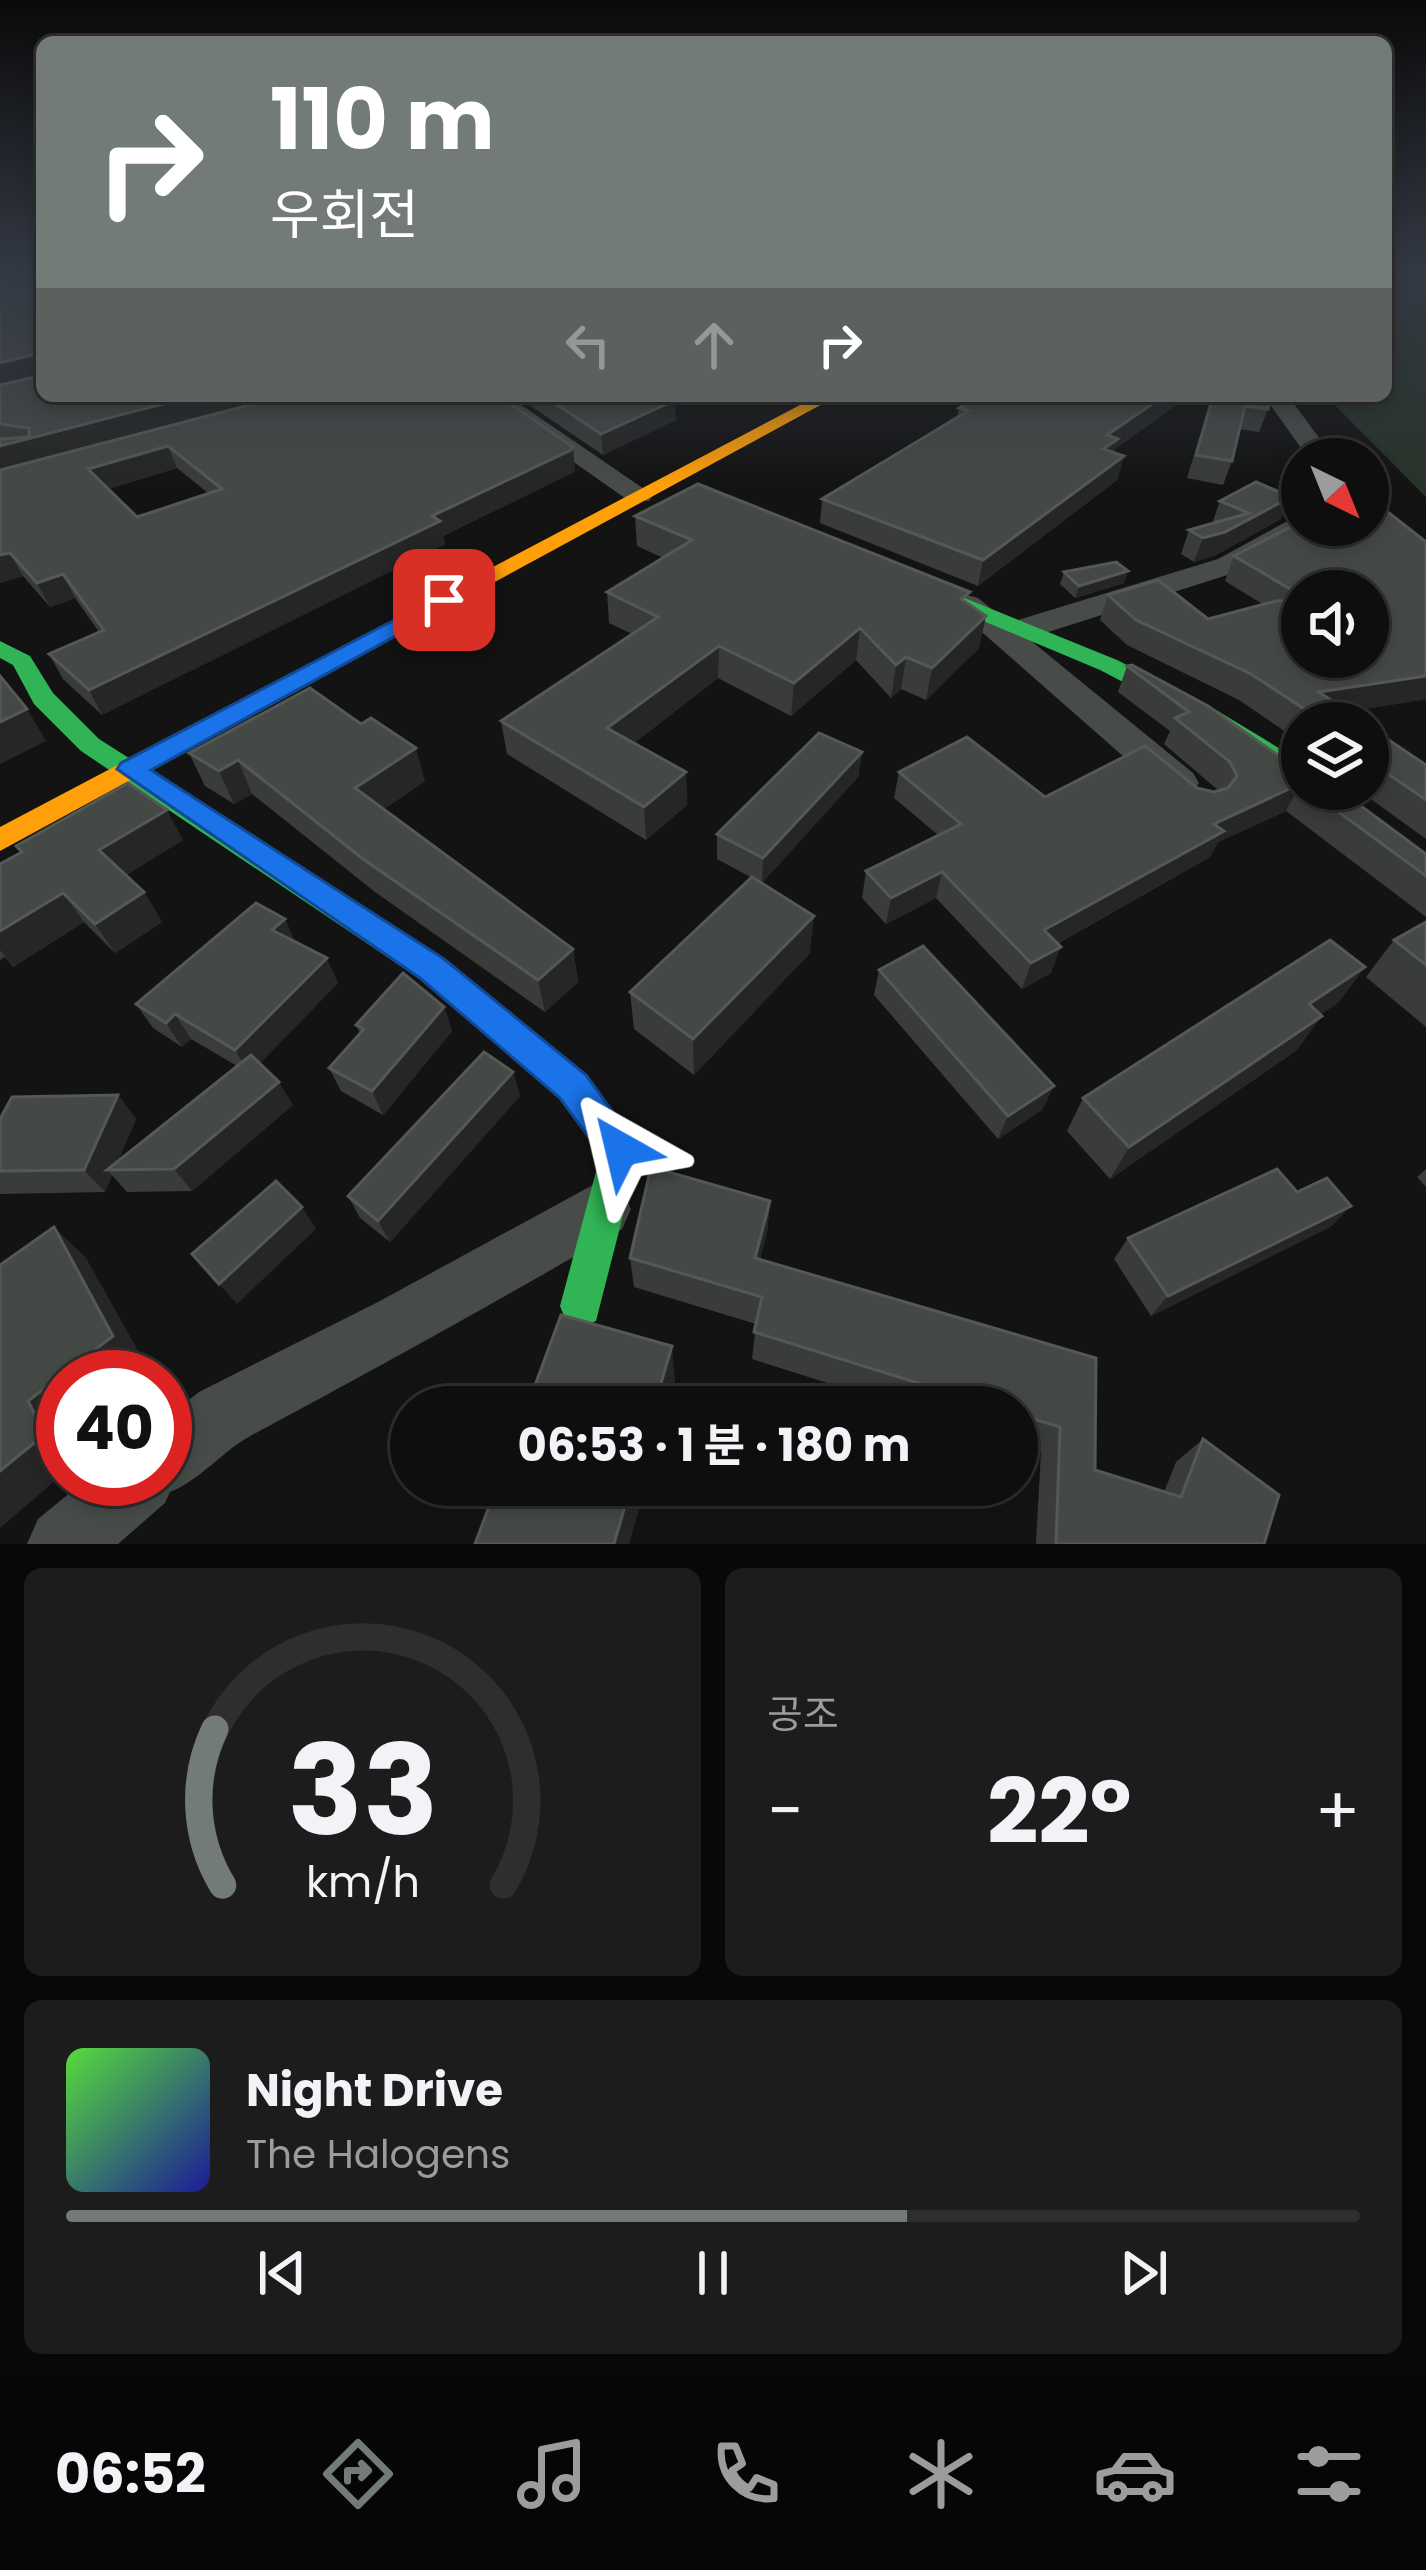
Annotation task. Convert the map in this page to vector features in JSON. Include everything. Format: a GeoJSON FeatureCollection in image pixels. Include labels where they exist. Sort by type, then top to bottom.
{"type":"FeatureCollection","features":[{"type":"Feature","properties":{"kind":"street"},"geometry":{"type":"LineString","coordinates":[[501,402],[639,495]]}},
{"type":"Feature","properties":{"kind":"street"},"geometry":{"type":"LineString","coordinates":[[0,840],[818,402]]}},
{"type":"Feature","properties":{"kind":"street"},"geometry":{"type":"LineString","coordinates":[[1280,402],[1307,438]]}},
{"type":"Feature","properties":{"kind":"street"},"geometry":{"type":"LineString","coordinates":[[667,481],[710,499]]}},
{"type":"Feature","properties":{"kind":"street"},"geometry":{"type":"LineString","coordinates":[[1030,626],[1229,566],[1281,535]]}},
{"type":"Feature","properties":{"kind":"street"},"geometry":{"type":"LineString","coordinates":[[881,570],[1030,626],[1181,694],[1281,761]]}},
{"type":"Feature","properties":{"kind":"street"},"geometry":{"type":"LineString","coordinates":[[967,605],[1070,696],[1200,800]]}},
{"type":"Feature","properties":{"kind":"street"},"geometry":{"type":"LineString","coordinates":[[0,648],[22,661],[43,698],[90,745],[432,969],[573,1087],[621,1149],[580,1306]]}},
{"type":"Feature","properties":{"kind":"street"},"geometry":{"type":"LineString","coordinates":[[192,1438],[222,1414],[400,1324],[606,1207]]}},
{"type":"Feature","properties":{"kind":"street"},"geometry":{"type":"LineString","coordinates":[[63,1544],[109,1506]]}},
{"type":"Feature","properties":{"kind":"shaded area"},"geometry":{"type":"Polygon","coordinates":[[[1392,342],[1426,342],[1426,497],[1389,460],[1389,438],[1368,438],[1332,402],[1392,402],[1392,342]]]}},
{"type":"Feature","properties":{"kind":"building"},"geometry":{"type":"Polygon","coordinates":[[[0,342],[36,342],[36,358],[0,363],[0,342]]]}},
{"type":"Feature","properties":{"kind":"building"},"geometry":{"type":"Polygon","coordinates":[[[36,368],[36,402],[171,402],[0,446],[0,439],[29,437],[29,428],[0,424],[0,385],[34,377],[36,368]]]}},
{"type":"Feature","properties":{"kind":"building"},"geometry":{"type":"Polygon","coordinates":[[[261,402],[508,402],[573,447],[432,516],[440,521],[89,690],[49,654],[104,630],[63,574],[37,583],[10,553],[0,555],[0,470],[261,402]],[[168,446],[88,469],[137,517],[222,489],[168,446]]]}},
{"type":"Feature","properties":{"kind":"building"},"geometry":{"type":"Polygon","coordinates":[[[553,402],[671,402],[601,434],[553,402]]]}},
{"type":"Feature","properties":{"kind":"building"},"geometry":{"type":"Polygon","coordinates":[[[969,402],[1155,402],[1107,435],[1118,439],[1103,449],[1124,456],[983,560],[822,499],[968,411],[959,408],[969,402]]]}},
{"type":"Feature","properties":{"kind":"building"},"geometry":{"type":"Polygon","coordinates":[[[1211,402],[1269,402],[1268,409],[1245,406],[1232,461],[1196,455],[1211,402]]]}},
{"type":"Feature","properties":{"kind":"building"},"geometry":{"type":"Polygon","coordinates":[[[1256,482],[1281,493],[1281,502],[1225,532],[1203,538],[1189,530],[1249,513],[1220,501],[1256,482]]]}},
{"type":"Feature","properties":{"kind":"building"},"geometry":{"type":"Polygon","coordinates":[[[698,484],[970,592],[961,599],[986,616],[932,668],[906,657],[896,665],[860,628],[794,683],[719,646],[607,728],[686,772],[644,807],[501,721],[658,617],[607,592],[692,540],[635,516],[698,484]]]}},
{"type":"Feature","properties":{"kind":"building"},"geometry":{"type":"Polygon","coordinates":[[[1389,513],[1426,542],[1426,676],[1319,692],[1334,702],[1294,702],[1251,674],[1136,620],[1108,595],[1158,580],[1208,619],[1281,601],[1281,678],[1389,678],[1389,570],[1281,570],[1281,584],[1234,556],[1281,532],[1281,546],[1389,546],[1389,513]]]}},
{"type":"Feature","properties":{"kind":"building"},"geometry":{"type":"Polygon","coordinates":[[[1116,562],[1128,571],[1079,586],[1064,572],[1116,562]]]}},
{"type":"Feature","properties":{"kind":"building"},"geometry":{"type":"Polygon","coordinates":[[[1127,666],[1208,706],[1281,758],[1281,793],[1214,824],[1224,831],[1044,930],[1061,947],[1031,963],[942,872],[891,898],[866,871],[961,824],[899,772],[967,737],[1045,797],[1145,746],[1197,788],[1214,792],[1228,788],[1237,776],[1230,762],[1175,718],[1189,712],[1127,666]]]}},
{"type":"Feature","properties":{"kind":"building"},"geometry":{"type":"Polygon","coordinates":[[[0,676],[27,709],[0,722],[0,676]]]}},
{"type":"Feature","properties":{"kind":"building"},"geometry":{"type":"Polygon","coordinates":[[[310,688],[361,724],[371,718],[416,748],[355,788],[573,949],[538,980],[363,859],[238,760],[219,771],[189,753],[310,688]]]}},
{"type":"Feature","properties":{"kind":"building"},"geometry":{"type":"Polygon","coordinates":[[[819,733],[862,752],[763,858],[717,834],[819,733]]]}},
{"type":"Feature","properties":{"kind":"building"},"geometry":{"type":"Polygon","coordinates":[[[1389,740],[1426,765],[1426,800],[1389,774],[1389,740]]]}},
{"type":"Feature","properties":{"kind":"building"},"geometry":{"type":"Polygon","coordinates":[[[128,783],[167,810],[99,850],[144,892],[95,924],[63,893],[0,931],[0,864],[22,852],[16,846],[128,783]]]}},
{"type":"Feature","properties":{"kind":"building"},"geometry":{"type":"Polygon","coordinates":[[[1336,810],[1366,810],[1426,854],[1426,876],[1336,810]]]}},
{"type":"Feature","properties":{"kind":"building"},"geometry":{"type":"Polygon","coordinates":[[[752,877],[814,916],[693,1039],[630,992],[752,877]]]}},
{"type":"Feature","properties":{"kind":"building"},"geometry":{"type":"Polygon","coordinates":[[[256,903],[285,919],[272,930],[327,958],[235,1050],[175,1014],[166,1023],[136,1004],[256,903]]]}},
{"type":"Feature","properties":{"kind":"building"},"geometry":{"type":"Polygon","coordinates":[[[1426,922],[1426,965],[1394,940],[1426,922]]]}},
{"type":"Feature","properties":{"kind":"building"},"geometry":{"type":"Polygon","coordinates":[[[1330,940],[1365,967],[1309,1004],[1322,1016],[1129,1147],[1083,1098],[1330,940]]]}},
{"type":"Feature","properties":{"kind":"building"},"geometry":{"type":"Polygon","coordinates":[[[923,946],[1054,1086],[1008,1116],[879,970],[923,946]]]}},
{"type":"Feature","properties":{"kind":"building"},"geometry":{"type":"Polygon","coordinates":[[[403,973],[444,1007],[372,1091],[329,1068],[364,1029],[356,1025],[403,973]]]}},
{"type":"Feature","properties":{"kind":"building"},"geometry":{"type":"Polygon","coordinates":[[[484,1052],[513,1072],[378,1221],[348,1196],[484,1052]]]}},
{"type":"Feature","properties":{"kind":"building"},"geometry":{"type":"Polygon","coordinates":[[[251,1055],[279,1082],[174,1169],[107,1170],[251,1055]]]}},
{"type":"Feature","properties":{"kind":"building"},"geometry":{"type":"Polygon","coordinates":[[[118,1095],[84,1170],[0,1171],[0,1119],[12,1097],[118,1095]]]}},
{"type":"Feature","properties":{"kind":"building"},"geometry":{"type":"Polygon","coordinates":[[[651,1167],[770,1201],[755,1258],[1096,1358],[1095,1470],[1181,1497],[1203,1439],[1279,1495],[1264,1544],[1056,1544],[1060,1427],[1038,1420],[1038,1386],[928,1386],[754,1332],[762,1297],[630,1258],[651,1167]]]}},
{"type":"Feature","properties":{"kind":"building"},"geometry":{"type":"Polygon","coordinates":[[[1277,1169],[1297,1192],[1327,1178],[1351,1206],[1168,1296],[1128,1238],[1277,1169]]]}},
{"type":"Feature","properties":{"kind":"building"},"geometry":{"type":"Polygon","coordinates":[[[276,1181],[302,1207],[219,1284],[192,1254],[276,1181]]]}},
{"type":"Feature","properties":{"kind":"building"},"geometry":{"type":"Polygon","coordinates":[[[54,1227],[113,1336],[95,1350],[36,1350],[36,1395],[28,1401],[36,1417],[36,1441],[0,1471],[0,1265],[54,1227]]]}},
{"type":"Feature","properties":{"kind":"building"},"geometry":{"type":"Polygon","coordinates":[[[561,1315],[672,1346],[660,1386],[535,1386],[561,1315]]]}},
{"type":"Feature","properties":{"kind":"building"},"geometry":{"type":"Polygon","coordinates":[[[489,1506],[625,1506],[614,1544],[475,1544],[489,1506]]]}},
{"type":"Feature","properties":{"kind":"traffic: fast"},"geometry":{"type":"LineString","coordinates":[[903,579],[1158,690],[1281,761]]}},
{"type":"Feature","properties":{"kind":"traffic: fast"},"geometry":{"type":"LineString","coordinates":[[0,648],[22,661],[43,698],[90,745],[432,969],[573,1087],[621,1149],[581,1306]]}},
{"type":"Feature","properties":{"kind":"traffic: slow"},"geometry":{"type":"LineString","coordinates":[[0,840],[818,402]]}},
{"type":"Feature","properties":{"kind":"route"},"geometry":{"type":"LineString","coordinates":[[444,600],[131,769],[432,969],[573,1087],[621,1149]]}}]}
